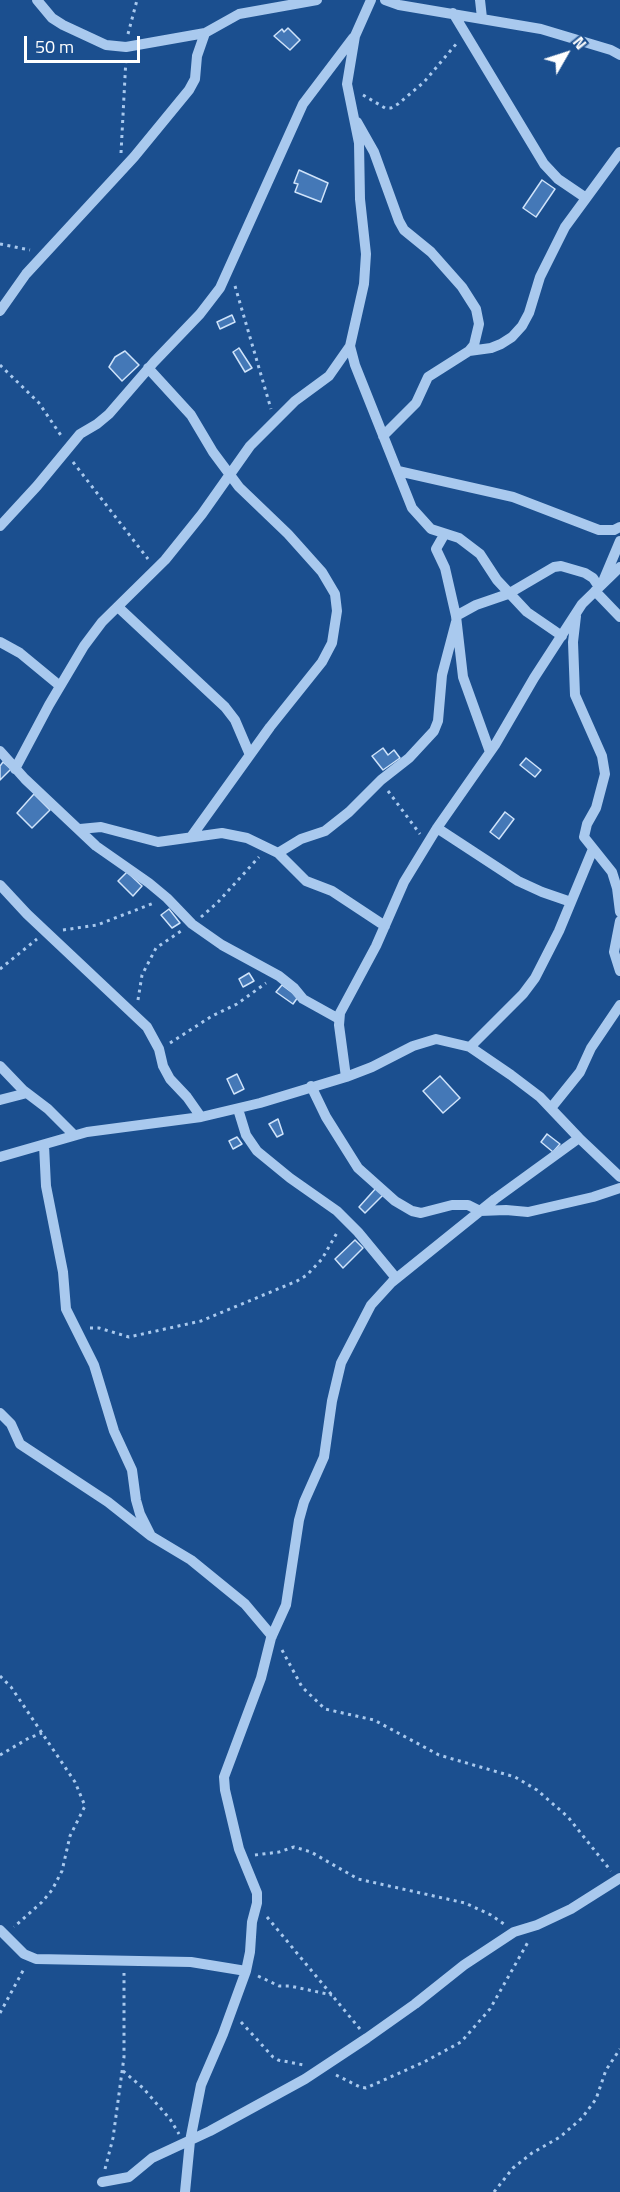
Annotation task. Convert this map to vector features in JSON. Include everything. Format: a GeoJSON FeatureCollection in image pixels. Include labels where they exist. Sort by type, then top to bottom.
{"type":"FeatureCollection","features":[{"type":"Feature","properties":{"kind":"street"},"geometry":{"type":"LineString","coordinates":[[37,0],[52,18],[63,25],[106,45],[126,47],[205,33],[222,21],[238,14],[317,0]]}},
{"type":"Feature","properties":{"kind":"street"},"geometry":{"type":"LineString","coordinates":[[15,769],[84,646],[118,607],[157,570],[190,530],[250,446],[295,402],[329,376],[350,346],[364,284],[366,254],[360,199],[359,143],[346,84],[355,36],[371,0]]}},
{"type":"Feature","properties":{"kind":"street"},"geometry":{"type":"LineString","coordinates":[[384,0],[399,5],[541,29],[611,50],[620,55]]}},
{"type":"Feature","properties":{"kind":"street"},"geometry":{"type":"LineString","coordinates":[[480,0],[482,18]]}},
{"type":"Feature","properties":{"kind":"street"},"geometry":{"type":"LineString","coordinates":[[453,13],[543,164],[558,179],[586,198]]}},
{"type":"Feature","properties":{"kind":"street"},"geometry":{"type":"LineString","coordinates":[[0,311],[26,274],[120,173],[189,90],[195,79],[197,56],[205,33]]}},
{"type":"Feature","properties":{"kind":"street"},"geometry":{"type":"LineString","coordinates":[[0,526],[80,434],[109,414],[148,368],[200,314],[220,288],[303,104],[355,36]]}},
{"type":"Feature","properties":{"kind":"street"},"geometry":{"type":"LineString","coordinates":[[354,117],[366,134],[374,152],[393,209],[404,230],[431,252],[462,287],[476,309],[479,324],[474,345],[469,351],[428,376],[416,403],[383,436]]}},
{"type":"Feature","properties":{"kind":"street"},"geometry":{"type":"LineString","coordinates":[[469,351],[501,344],[512,337],[522,326],[529,313],[540,277],[565,227],[620,152]]}},
{"type":"Feature","properties":{"kind":"street"},"geometry":{"type":"LineString","coordinates":[[350,346],[358,378],[412,508],[431,529],[459,538],[480,554],[508,594],[526,612],[562,636]]}},
{"type":"Feature","properties":{"kind":"street"},"geometry":{"type":"LineString","coordinates":[[148,368],[191,415],[213,452],[230,474],[322,572],[335,594],[337,611],[332,643],[322,662],[250,755],[191,837]]}},
{"type":"Feature","properties":{"kind":"street"},"geometry":{"type":"LineString","coordinates":[[398,471],[513,497],[599,530],[614,530],[620,527]]}},
{"type":"Feature","properties":{"kind":"street"},"geometry":{"type":"LineString","coordinates":[[444,535],[436,549],[445,568],[456,619],[463,677],[490,752]]}},
{"type":"Feature","properties":{"kind":"street"},"geometry":{"type":"LineString","coordinates":[[599,587],[620,541]]}},
{"type":"Feature","properties":{"kind":"street"},"geometry":{"type":"LineString","coordinates":[[278,853],[301,839],[325,831],[349,812],[381,780],[409,758],[436,727],[442,675],[456,619],[476,605],[508,594],[554,567],[561,566],[585,573],[593,578],[620,617]]}},
{"type":"Feature","properties":{"kind":"street"},"geometry":{"type":"LineString","coordinates":[[345,1077],[339,1019],[342,1008],[385,926],[404,882],[437,828],[490,752],[582,604],[620,567]]}},
{"type":"Feature","properties":{"kind":"street"},"geometry":{"type":"LineString","coordinates":[[118,607],[225,707],[235,720],[250,755]]}},
{"type":"Feature","properties":{"kind":"street"},"geometry":{"type":"LineString","coordinates":[[576,613],[573,642],[575,695],[602,756],[604,774],[596,808],[584,833],[586,841],[615,878],[620,912]]}},
{"type":"Feature","properties":{"kind":"street"},"geometry":{"type":"LineString","coordinates":[[0,642],[20,653],[60,686]]}},
{"type":"Feature","properties":{"kind":"street"},"geometry":{"type":"LineString","coordinates":[[0,751],[15,769],[96,846],[166,898],[192,924],[222,945],[279,976],[303,999],[339,1019]]}},
{"type":"Feature","properties":{"kind":"street"},"geometry":{"type":"LineString","coordinates":[[80,829],[101,827],[158,842],[222,833],[248,838],[278,853],[306,881],[332,891],[385,926]]}},
{"type":"Feature","properties":{"kind":"street"},"geometry":{"type":"LineString","coordinates":[[437,828],[518,881],[571,902]]}},
{"type":"Feature","properties":{"kind":"street"},"geometry":{"type":"LineString","coordinates":[[470,1047],[531,985],[559,931],[593,849]]}},
{"type":"Feature","properties":{"kind":"street"},"geometry":{"type":"LineString","coordinates":[[0,885],[44,930],[134,1013],[153,1036],[160,1052],[162,1066],[170,1079],[201,1117]]}},
{"type":"Feature","properties":{"kind":"street"},"geometry":{"type":"LineString","coordinates":[[620,921],[614,952],[620,971]]}},
{"type":"Feature","properties":{"kind":"street"},"geometry":{"type":"LineString","coordinates":[[551,1108],[580,1072],[591,1048],[620,1005]]}},
{"type":"Feature","properties":{"kind":"street"},"geometry":{"type":"LineString","coordinates":[[0,1157],[74,1135],[201,1117],[238,1109],[345,1077],[413,1046],[436,1039],[470,1047],[511,1075],[551,1108],[620,1177]]}},
{"type":"Feature","properties":{"kind":"street"},"geometry":{"type":"LineString","coordinates":[[0,1066],[74,1135]]}},
{"type":"Feature","properties":{"kind":"street"},"geometry":{"type":"LineString","coordinates":[[311,1086],[326,1117],[358,1168],[395,1201],[412,1211],[421,1213],[452,1205],[468,1205],[480,1211],[528,1212],[593,1197],[620,1188]]}},
{"type":"Feature","properties":{"kind":"street"},"geometry":{"type":"LineString","coordinates":[[0,1100],[27,1093]]}},
{"type":"Feature","properties":{"kind":"street"},"geometry":{"type":"LineString","coordinates":[[238,1109],[246,1135],[256,1151],[345,1219],[396,1278]]}},
{"type":"Feature","properties":{"kind":"street"},"geometry":{"type":"LineString","coordinates":[[184,2192],[188,2141],[201,2085],[246,1971],[252,1922],[257,1903],[257,1893],[243,1861],[230,1816],[224,1777],[261,1678],[272,1636],[290,1593],[290,1571],[301,1510],[324,1457],[339,1370],[371,1305],[396,1278],[480,1211],[579,1138]]}},
{"type":"Feature","properties":{"kind":"street"},"geometry":{"type":"LineString","coordinates":[[44,1145],[46,1186],[62,1264],[64,1302],[94,1365],[114,1431],[132,1470],[140,1514],[152,1536]]}},
{"type":"Feature","properties":{"kind":"street"},"geometry":{"type":"LineString","coordinates":[[0,1413],[11,1424],[21,1445],[108,1502],[152,1536],[191,1560],[229,1590],[259,1618],[272,1636]]}},
{"type":"Feature","properties":{"kind":"street"},"geometry":{"type":"LineString","coordinates":[[102,2182],[125,2179],[152,2158],[273,2097],[367,2038],[464,1965],[514,1932],[537,1925],[571,1909],[619,1880]]}},
{"type":"Feature","properties":{"kind":"street"},"geometry":{"type":"LineString","coordinates":[[3,1932],[30,1958],[190,1962],[246,1971]]}},
{"type":"Feature","properties":{"kind":"path"},"geometry":{"type":"LineString","coordinates":[[120,173],[126,47],[137,0]]}},
{"type":"Feature","properties":{"kind":"path"},"geometry":{"type":"LineString","coordinates":[[346,84],[378,105],[391,108],[424,82],[465,34]]}},
{"type":"Feature","properties":{"kind":"path"},"geometry":{"type":"LineString","coordinates":[[0,244],[35,251],[49,250]]}},
{"type":"Feature","properties":{"kind":"path"},"geometry":{"type":"LineString","coordinates":[[228,271],[236,288],[275,423]]}},
{"type":"Feature","properties":{"kind":"path"},"geometry":{"type":"LineString","coordinates":[[0,365],[39,403],[59,431],[67,450],[90,486],[157,570]]}},
{"type":"Feature","properties":{"kind":"path"},"geometry":{"type":"LineString","coordinates":[[381,780],[428,845]]}},
{"type":"Feature","properties":{"kind":"path"},"geometry":{"type":"LineString","coordinates":[[134,1013],[142,975],[156,948],[192,924],[218,902],[268,846]]}},
{"type":"Feature","properties":{"kind":"path"},"geometry":{"type":"LineString","coordinates":[[0,969],[30,946],[44,930],[78,929],[97,925],[166,898]]}},
{"type":"Feature","properties":{"kind":"path"},"geometry":{"type":"LineString","coordinates":[[160,1052],[173,1041],[237,1004],[279,976]]}},
{"type":"Feature","properties":{"kind":"path"},"geometry":{"type":"LineString","coordinates":[[75,1328],[99,1328],[129,1337],[201,1321],[282,1289],[307,1275],[322,1259],[345,1219]]}},
{"type":"Feature","properties":{"kind":"path"},"geometry":{"type":"LineString","coordinates":[[272,1636],[302,1687],[325,1708],[374,1720],[439,1755],[522,1781],[537,1790],[568,1817],[619,1880]]}},
{"type":"Feature","properties":{"kind":"path"},"geometry":{"type":"LineString","coordinates":[[0,1676],[11,1687],[75,1782],[85,1806],[70,1836],[62,1871],[52,1890],[42,1902],[3,1932]]}},
{"type":"Feature","properties":{"kind":"path"},"geometry":{"type":"LineString","coordinates":[[0,1755],[42,1733]]}},
{"type":"Feature","properties":{"kind":"path"},"geometry":{"type":"LineString","coordinates":[[243,1861],[255,1855],[279,1852],[294,1847],[320,1857],[358,1880],[465,1903],[491,1915],[514,1932]]}},
{"type":"Feature","properties":{"kind":"path"},"geometry":{"type":"LineString","coordinates":[[257,1903],[274,1927],[367,2038]]}},
{"type":"Feature","properties":{"kind":"path"},"geometry":{"type":"LineString","coordinates":[[232,2011],[273,2057],[323,2067],[352,2084],[366,2088],[424,2062],[461,2042],[490,2009],[537,1925]]}},
{"type":"Feature","properties":{"kind":"path"},"geometry":{"type":"LineString","coordinates":[[0,2013],[30,1958]]}},
{"type":"Feature","properties":{"kind":"path"},"geometry":{"type":"LineString","coordinates":[[102,2182],[113,2138],[123,2071],[124,1960]]}},
{"type":"Feature","properties":{"kind":"path"},"geometry":{"type":"LineString","coordinates":[[246,1971],[279,1986],[291,1986],[333,1995]]}},
{"type":"Feature","properties":{"kind":"path"},"geometry":{"type":"LineString","coordinates":[[494,2192],[513,2168],[532,2153],[560,2138],[582,2118],[596,2099],[603,2078],[620,2049]]}},
{"type":"Feature","properties":{"kind":"path"},"geometry":{"type":"LineString","coordinates":[[123,2071],[143,2088],[188,2141]]}},
{"type":"Feature","properties":{"kind":"building"},"geometry":{"type":"Polygon","coordinates":[[[288,28],[300,40],[290,50],[274,36],[282,29],[284,32],[288,28]]]}},
{"type":"Feature","properties":{"kind":"building"},"geometry":{"type":"Polygon","coordinates":[[[299,170],[328,183],[321,202],[295,192],[298,184],[294,183],[299,170]]]}},
{"type":"Feature","properties":{"kind":"building"},"geometry":{"type":"Polygon","coordinates":[[[542,180],[555,189],[536,217],[523,208],[542,180]]]}},
{"type":"Feature","properties":{"kind":"building"},"geometry":{"type":"Polygon","coordinates":[[[232,315],[235,322],[220,329],[217,322],[232,315]]]}},
{"type":"Feature","properties":{"kind":"building"},"geometry":{"type":"Polygon","coordinates":[[[239,348],[252,368],[245,372],[233,352],[239,348]]]}},
{"type":"Feature","properties":{"kind":"building"},"geometry":{"type":"Polygon","coordinates":[[[125,351],[139,365],[122,381],[109,367],[115,357],[125,351]]]}},
{"type":"Feature","properties":{"kind":"building"},"geometry":{"type":"Polygon","coordinates":[[[383,748],[388,755],[394,750],[400,758],[383,770],[372,756],[383,748]]]}},
{"type":"Feature","properties":{"kind":"building"},"geometry":{"type":"Polygon","coordinates":[[[526,758],[541,770],[535,777],[520,765],[526,758]]]}},
{"type":"Feature","properties":{"kind":"building"},"geometry":{"type":"Polygon","coordinates":[[[3,762],[11,769],[0,780],[0,766],[3,762]]]}},
{"type":"Feature","properties":{"kind":"building"},"geometry":{"type":"Polygon","coordinates":[[[34,794],[50,810],[32,828],[17,813],[34,794]]]}},
{"type":"Feature","properties":{"kind":"building"},"geometry":{"type":"Polygon","coordinates":[[[505,812],[514,819],[499,839],[490,832],[505,812]]]}},
{"type":"Feature","properties":{"kind":"building"},"geometry":{"type":"Polygon","coordinates":[[[127,872],[142,886],[133,896],[118,881],[127,872]]]}},
{"type":"Feature","properties":{"kind":"building"},"geometry":{"type":"Polygon","coordinates":[[[169,909],[180,923],[172,928],[161,915],[169,909]]]}},
{"type":"Feature","properties":{"kind":"building"},"geometry":{"type":"Polygon","coordinates":[[[249,973],[254,981],[243,987],[239,979],[249,973]]]}},
{"type":"Feature","properties":{"kind":"building"},"geometry":{"type":"Polygon","coordinates":[[[282,985],[298,997],[293,1004],[276,992],[282,985]]]}},
{"type":"Feature","properties":{"kind":"building"},"geometry":{"type":"Polygon","coordinates":[[[237,1074],[244,1089],[234,1094],[227,1079],[237,1074]]]}},
{"type":"Feature","properties":{"kind":"building"},"geometry":{"type":"Polygon","coordinates":[[[440,1076],[460,1098],[443,1113],[423,1091],[440,1076]]]}},
{"type":"Feature","properties":{"kind":"building"},"geometry":{"type":"Polygon","coordinates":[[[278,1119],[283,1134],[277,1137],[269,1124],[278,1119]]]}},
{"type":"Feature","properties":{"kind":"building"},"geometry":{"type":"Polygon","coordinates":[[[547,1134],[560,1144],[553,1152],[541,1142],[547,1134]]]}},
{"type":"Feature","properties":{"kind":"building"},"geometry":{"type":"Polygon","coordinates":[[[237,1137],[242,1144],[233,1149],[229,1141],[237,1137]]]}},
{"type":"Feature","properties":{"kind":"building"},"geometry":{"type":"Polygon","coordinates":[[[377,1187],[384,1194],[365,1213],[359,1207],[377,1187]]]}},
{"type":"Feature","properties":{"kind":"building"},"geometry":{"type":"Polygon","coordinates":[[[355,1240],[363,1248],[343,1268],[335,1259],[355,1240]]]}}]}
